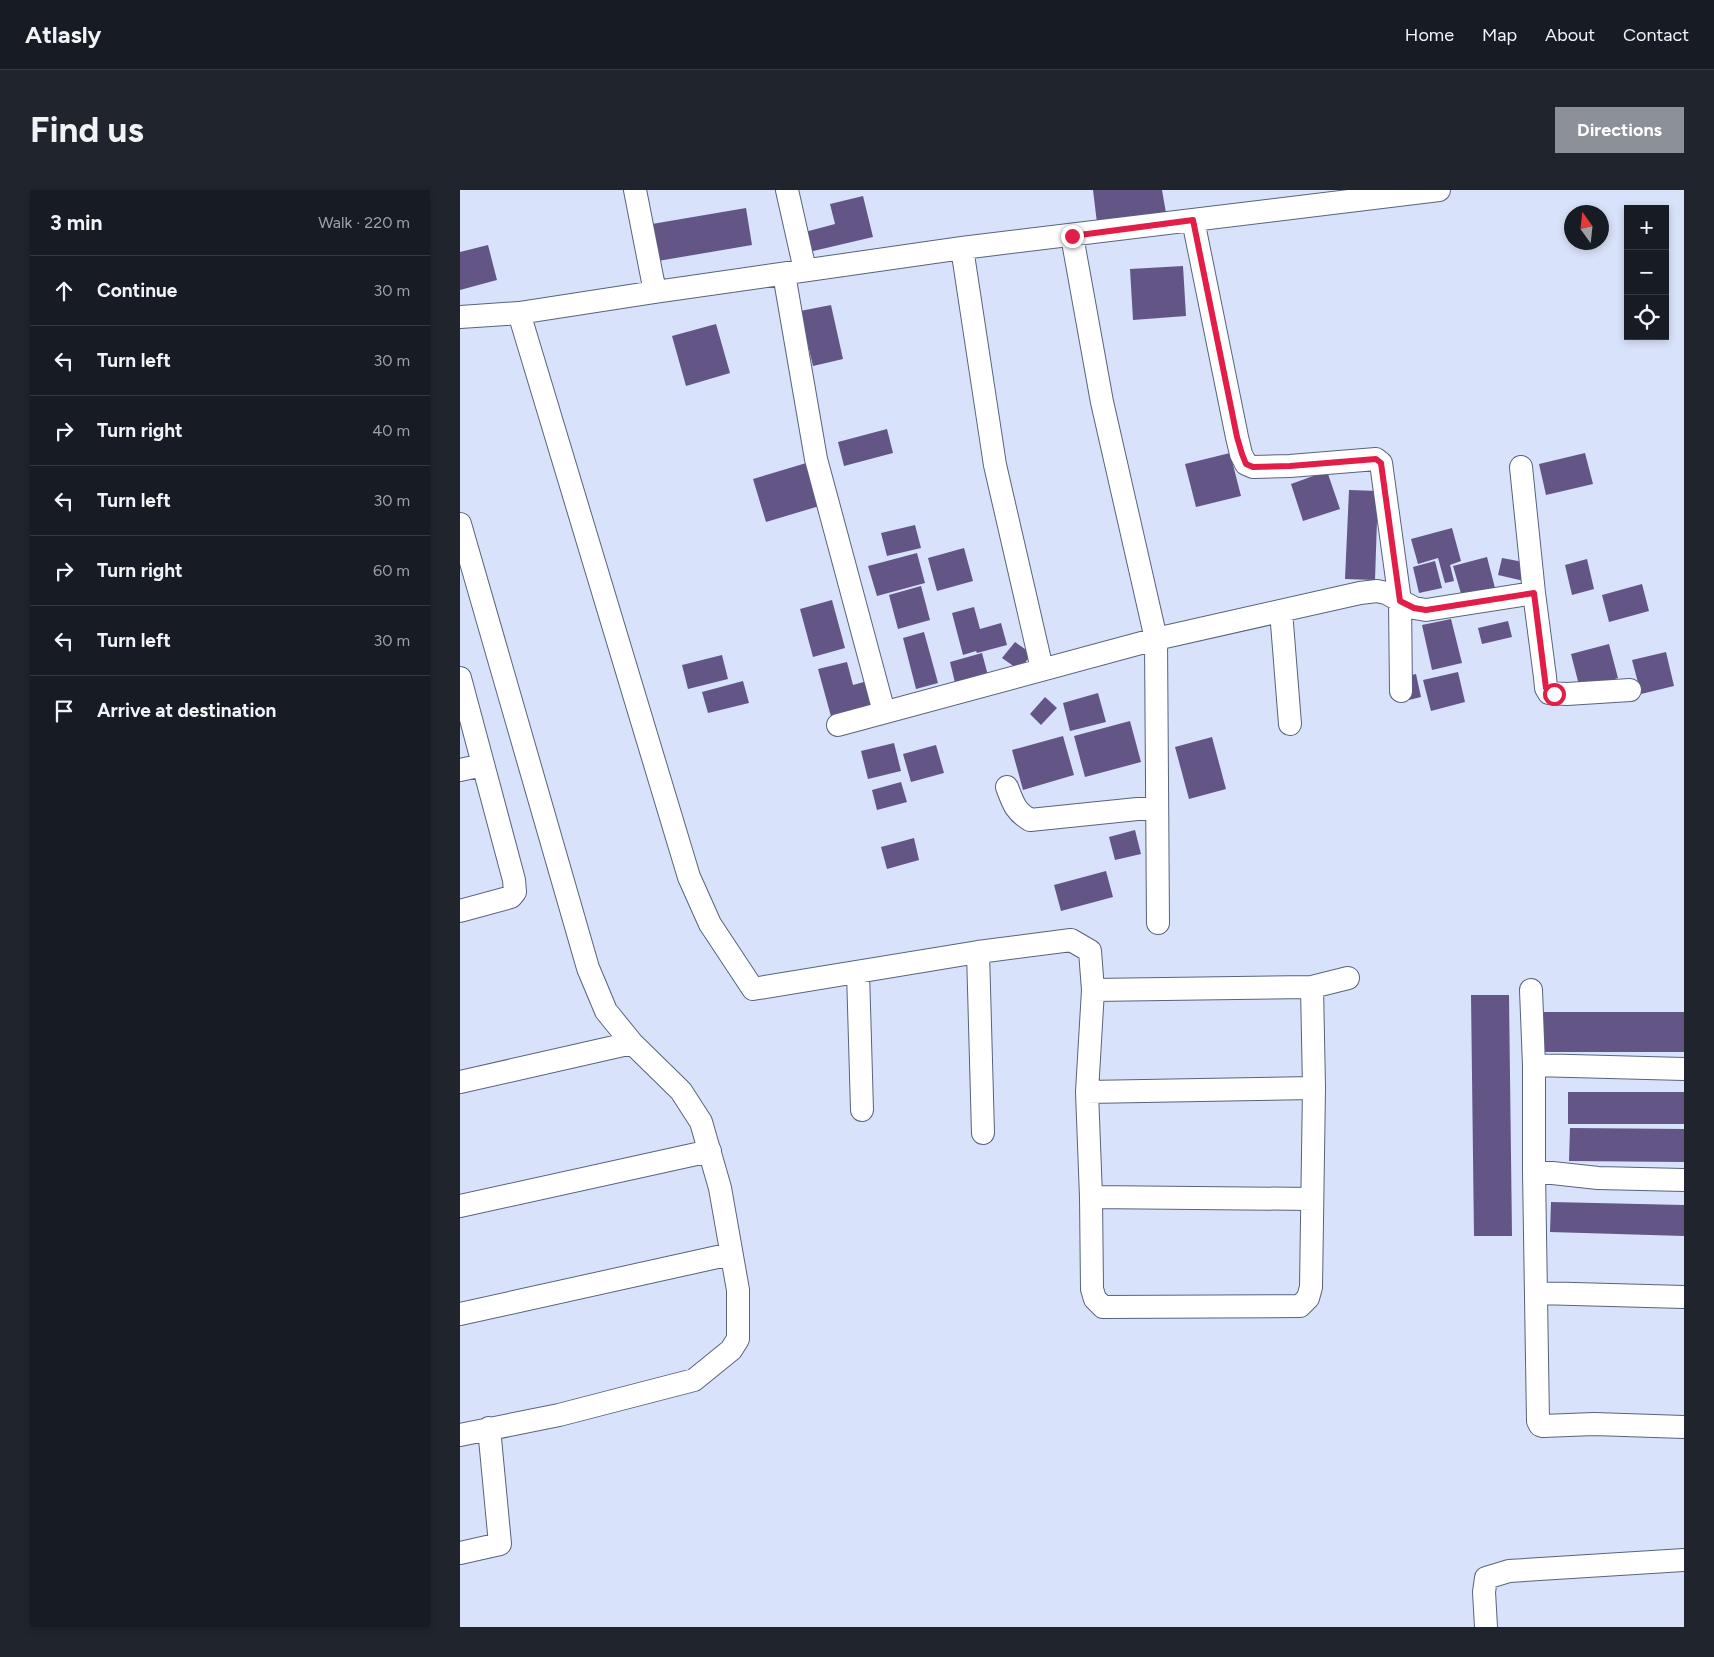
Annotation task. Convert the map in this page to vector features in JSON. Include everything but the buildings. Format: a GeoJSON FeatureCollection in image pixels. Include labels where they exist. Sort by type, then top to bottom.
{"type":"FeatureCollection","features":[{"type":"Feature","properties":{"kind":"street"},"geometry":{"type":"LineString","coordinates":[[635,190],[655,292]]}},
{"type":"Feature","properties":{"kind":"street"},"geometry":{"type":"LineString","coordinates":[[787,190],[794,272],[816,459],[884,712]]}},
{"type":"Feature","properties":{"kind":"street"},"geometry":{"type":"LineString","coordinates":[[460,317],[518,313],[962,248],[1439,190]]}},
{"type":"Feature","properties":{"kind":"street"},"geometry":{"type":"LineString","coordinates":[[1193,220],[1237,437],[1246,464],[1253,467],[1290,466],[1376,459],[1381,463],[1400,601],[1401,691]]}},
{"type":"Feature","properties":{"kind":"street"},"geometry":{"type":"LineString","coordinates":[[1072,236],[1102,402],[1156,639],[1158,923]]}},
{"type":"Feature","properties":{"kind":"street"},"geometry":{"type":"LineString","coordinates":[[962,248],[995,465],[1042,669]]}},
{"type":"Feature","properties":{"kind":"street"},"geometry":{"type":"LineString","coordinates":[[518,313],[689,877],[710,924],[753,989],[978,952],[1071,940],[1090,951],[1093,990],[1088,1092],[1092,1289],[1095,1299],[1103,1307],[1300,1306],[1308,1298],[1311,1287],[1314,1088],[1312,987]]}},
{"type":"Feature","properties":{"kind":"street"},"geometry":{"type":"LineString","coordinates":[[1521,467],[1546,688],[1549,693],[1567,694],[1630,690]]}},
{"type":"Feature","properties":{"kind":"street"},"geometry":{"type":"LineString","coordinates":[[460,524],[588,968],[606,1011],[632,1043],[680,1091],[701,1122],[720,1188],[738,1290],[738,1339],[730,1350],[694,1380],[559,1415],[460,1435]]}},
{"type":"Feature","properties":{"kind":"street"},"geometry":{"type":"LineString","coordinates":[[838,725],[1156,639],[1368,592],[1386,593],[1414,608],[1426,610],[1534,593]]}},
{"type":"Feature","properties":{"kind":"street"},"geometry":{"type":"LineString","coordinates":[[1280,611],[1290,724]]}},
{"type":"Feature","properties":{"kind":"street"},"geometry":{"type":"LineString","coordinates":[[460,678],[514,880],[515,892],[511,897],[460,911]]}},
{"type":"Feature","properties":{"kind":"street"},"geometry":{"type":"LineString","coordinates":[[460,770],[483,765]]}},
{"type":"Feature","properties":{"kind":"street"},"geometry":{"type":"LineString","coordinates":[[1007,787],[1014,806],[1020,814],[1030,820],[1157,807]]}},
{"type":"Feature","properties":{"kind":"street"},"geometry":{"type":"LineString","coordinates":[[978,952],[983,1133]]}},
{"type":"Feature","properties":{"kind":"street"},"geometry":{"type":"LineString","coordinates":[[858,972],[862,1110]]}},
{"type":"Feature","properties":{"kind":"street"},"geometry":{"type":"LineString","coordinates":[[1093,990],[1312,987],[1348,978]]}},
{"type":"Feature","properties":{"kind":"street"},"geometry":{"type":"LineString","coordinates":[[1531,990],[1534,1065],[1538,1421],[1540,1425],[1594,1424],[1684,1427]]}},
{"type":"Feature","properties":{"kind":"street"},"geometry":{"type":"LineString","coordinates":[[460,1082],[632,1043]]}},
{"type":"Feature","properties":{"kind":"street"},"geometry":{"type":"LineString","coordinates":[[1534,1065],[1684,1070]]}},
{"type":"Feature","properties":{"kind":"street"},"geometry":{"type":"LineString","coordinates":[[1088,1092],[1314,1088]]}},
{"type":"Feature","properties":{"kind":"street"},"geometry":{"type":"LineString","coordinates":[[460,1206],[710,1151]]}},
{"type":"Feature","properties":{"kind":"street"},"geometry":{"type":"LineString","coordinates":[[1534,1171],[1598,1178],[1684,1180]]}},
{"type":"Feature","properties":{"kind":"street"},"geometry":{"type":"LineString","coordinates":[[1091,1197],[1312,1199]]}},
{"type":"Feature","properties":{"kind":"street"},"geometry":{"type":"LineString","coordinates":[[460,1314],[731,1254]]}},
{"type":"Feature","properties":{"kind":"street"},"geometry":{"type":"LineString","coordinates":[[1537,1293],[1684,1296]]}},
{"type":"Feature","properties":{"kind":"street"},"geometry":{"type":"LineString","coordinates":[[460,1553],[500,1544],[489,1428]]}},
{"type":"Feature","properties":{"kind":"street"},"geometry":{"type":"LineString","coordinates":[[1486,1627],[1484,1592],[1486,1578],[1509,1572],[1684,1560]]}},
{"type":"Feature","properties":{"kind":"route"},"geometry":{"type":"LineString","coordinates":[[1072,236],[1193,220],[1237,437],[1246,464],[1253,467],[1290,466],[1376,459],[1381,463],[1400,601],[1414,608],[1426,610],[1534,593],[1546,688],[1549,693],[1554,694]]}}]}
